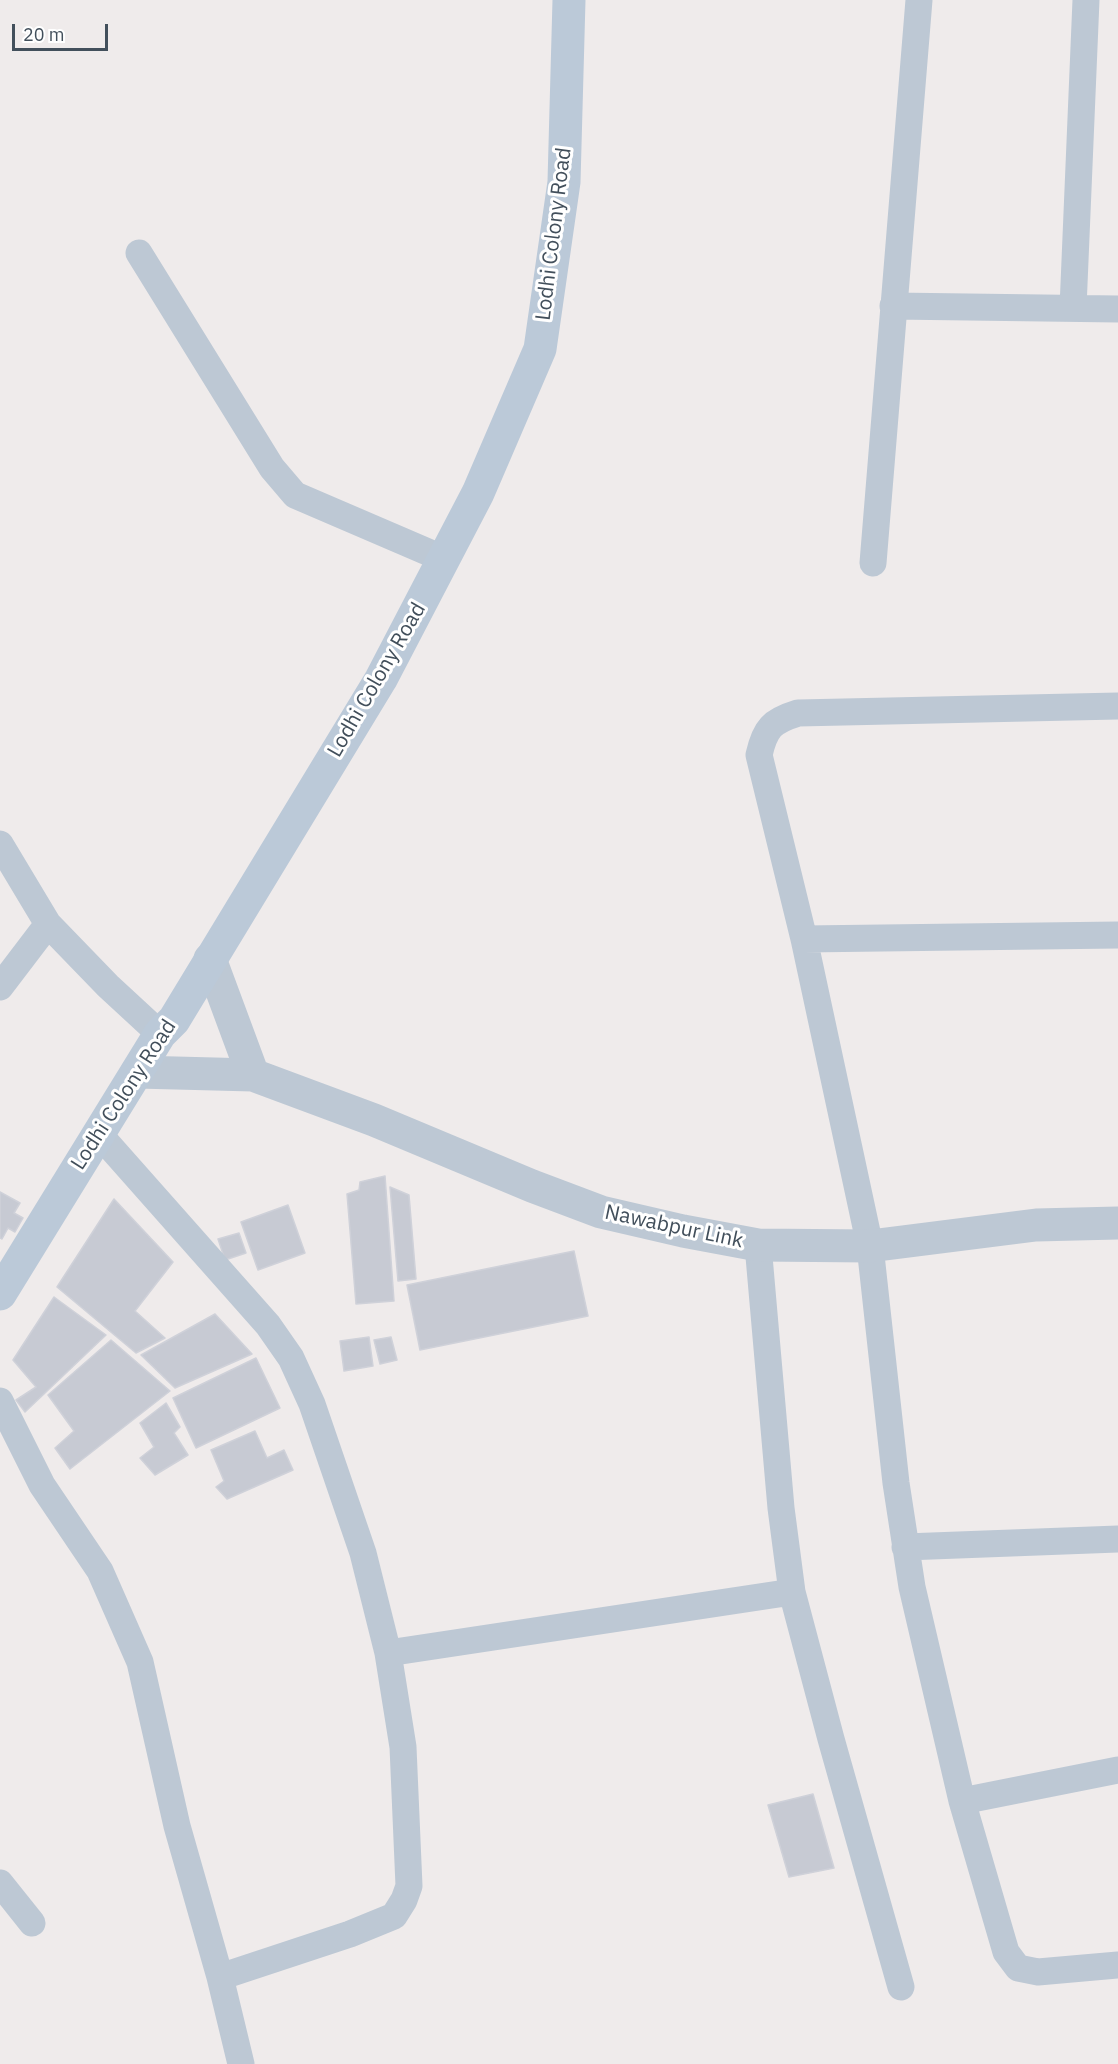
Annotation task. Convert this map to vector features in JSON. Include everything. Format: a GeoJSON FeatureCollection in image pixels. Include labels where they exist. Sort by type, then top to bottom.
{"type":"FeatureCollection","features":[{"type":"Feature","properties":{"kind":"main road","name":"Lodhi Colony Road"},"geometry":{"type":"LineString","coordinates":[[0,1294],[160,1035],[174,1020],[381,679],[478,493],[540,349],[564,182],[569,0]]}},
{"type":"Feature","properties":{"kind":"street"},"geometry":{"type":"LineString","coordinates":[[873,563],[919,0]]}},
{"type":"Feature","properties":{"kind":"street"},"geometry":{"type":"LineString","coordinates":[[1073,308],[1086,0]]}},
{"type":"Feature","properties":{"kind":"street"},"geometry":{"type":"LineString","coordinates":[[140,253],[272,468],[295,495],[444,559]]}},
{"type":"Feature","properties":{"kind":"street"},"geometry":{"type":"LineString","coordinates":[[894,306],[1118,309]]}},
{"type":"Feature","properties":{"kind":"street"},"geometry":{"type":"LineString","coordinates":[[1118,706],[798,713],[783,717],[768,728],[762,740],[759,755],[804,939],[870,1246],[896,1483],[912,1587],[962,1801],[1006,1952],[1018,1968],[1038,1972],[1118,1965]]}},
{"type":"Feature","properties":{"kind":"street"},"geometry":{"type":"LineString","coordinates":[[0,844],[48,924],[108,986],[160,1035]]}},
{"type":"Feature","properties":{"kind":"street"},"geometry":{"type":"LineString","coordinates":[[0,987],[48,924]]}},
{"type":"Feature","properties":{"kind":"street"},"geometry":{"type":"LineString","coordinates":[[804,939],[1118,935]]}},
{"type":"Feature","properties":{"kind":"street"},"geometry":{"type":"LineString","coordinates":[[210,959],[253,1075]]}},
{"type":"Feature","properties":{"kind":"street","name":"Nawabpur Link"},"geometry":{"type":"LineString","coordinates":[[137,1072],[253,1075],[374,1120],[532,1186],[601,1212],[758,1245],[870,1246],[1036,1225],[1118,1223]]}},
{"type":"Feature","properties":{"kind":"street"},"geometry":{"type":"LineString","coordinates":[[98,1133],[268,1325],[291,1358],[312,1404],[363,1553],[388,1653],[403,1747],[409,1886],[394,1916],[350,1934],[220,1977]]}},
{"type":"Feature","properties":{"kind":"street"},"geometry":{"type":"LineString","coordinates":[[758,1245],[781,1508],[792,1592],[901,1987]]}},
{"type":"Feature","properties":{"kind":"street"},"geometry":{"type":"LineString","coordinates":[[0,1401],[42,1485],[100,1571],[140,1662],[177,1826],[220,1977],[241,2064]]}},
{"type":"Feature","properties":{"kind":"street"},"geometry":{"type":"LineString","coordinates":[[906,1548],[1118,1539]]}},
{"type":"Feature","properties":{"kind":"street"},"geometry":{"type":"LineString","coordinates":[[388,1653],[792,1592]]}},
{"type":"Feature","properties":{"kind":"street"},"geometry":{"type":"LineString","coordinates":[[962,1801],[1118,1770]]}},
{"type":"Feature","properties":{"kind":"street"},"geometry":{"type":"LineString","coordinates":[[0,1883],[32,1923]]}},
{"type":"Feature","properties":{"kind":"building"},"geometry":{"type":"Polygon","coordinates":[[[385,1176],[394,1301],[356,1304],[347,1194],[359,1190],[360,1182],[385,1176]]]}},
{"type":"Feature","properties":{"kind":"building"},"geometry":{"type":"Polygon","coordinates":[[[390,1187],[409,1195],[416,1279],[398,1281],[390,1187]]]}},
{"type":"Feature","properties":{"kind":"building"},"geometry":{"type":"Polygon","coordinates":[[[0,1192],[20,1203],[14,1213],[23,1218],[15,1232],[8,1228],[2,1239],[0,1238],[0,1192]]]}},
{"type":"Feature","properties":{"kind":"building"},"geometry":{"type":"Polygon","coordinates":[[[114,1199],[173,1262],[135,1311],[165,1338],[136,1353],[57,1287],[114,1199]]]}},
{"type":"Feature","properties":{"kind":"building"},"geometry":{"type":"Polygon","coordinates":[[[288,1205],[305,1253],[258,1270],[241,1222],[288,1205]]]}},
{"type":"Feature","properties":{"kind":"building"},"geometry":{"type":"Polygon","coordinates":[[[239,1233],[246,1253],[225,1260],[218,1239],[239,1233]]]}},
{"type":"Feature","properties":{"kind":"building"},"geometry":{"type":"Polygon","coordinates":[[[574,1251],[588,1316],[420,1350],[407,1285],[574,1251]]]}},
{"type":"Feature","properties":{"kind":"building"},"geometry":{"type":"Polygon","coordinates":[[[54,1297],[106,1335],[25,1412],[16,1400],[36,1387],[13,1360],[54,1297]]]}},
{"type":"Feature","properties":{"kind":"building"},"geometry":{"type":"Polygon","coordinates":[[[215,1314],[252,1354],[175,1388],[141,1355],[215,1314]]]}},
{"type":"Feature","properties":{"kind":"building"},"geometry":{"type":"Polygon","coordinates":[[[369,1337],[373,1366],[344,1371],[340,1341],[369,1337]]]}},
{"type":"Feature","properties":{"kind":"building"},"geometry":{"type":"Polygon","coordinates":[[[391,1337],[397,1360],[380,1364],[374,1340],[391,1337]]]}},
{"type":"Feature","properties":{"kind":"building"},"geometry":{"type":"Polygon","coordinates":[[[111,1340],[170,1391],[70,1469],[55,1448],[74,1431],[48,1395],[111,1340]]]}},
{"type":"Feature","properties":{"kind":"building"},"geometry":{"type":"Polygon","coordinates":[[[256,1358],[280,1408],[196,1448],[173,1398],[256,1358]]]}},
{"type":"Feature","properties":{"kind":"building"},"geometry":{"type":"Polygon","coordinates":[[[166,1403],[180,1427],[174,1433],[188,1455],[155,1475],[140,1458],[154,1447],[140,1423],[166,1403]]]}},
{"type":"Feature","properties":{"kind":"building"},"geometry":{"type":"Polygon","coordinates":[[[255,1431],[267,1458],[284,1450],[293,1470],[227,1499],[216,1487],[224,1481],[211,1450],[255,1431]]]}},
{"type":"Feature","properties":{"kind":"building"},"geometry":{"type":"Polygon","coordinates":[[[813,1794],[834,1868],[789,1877],[768,1805],[813,1794]]]}}]}
